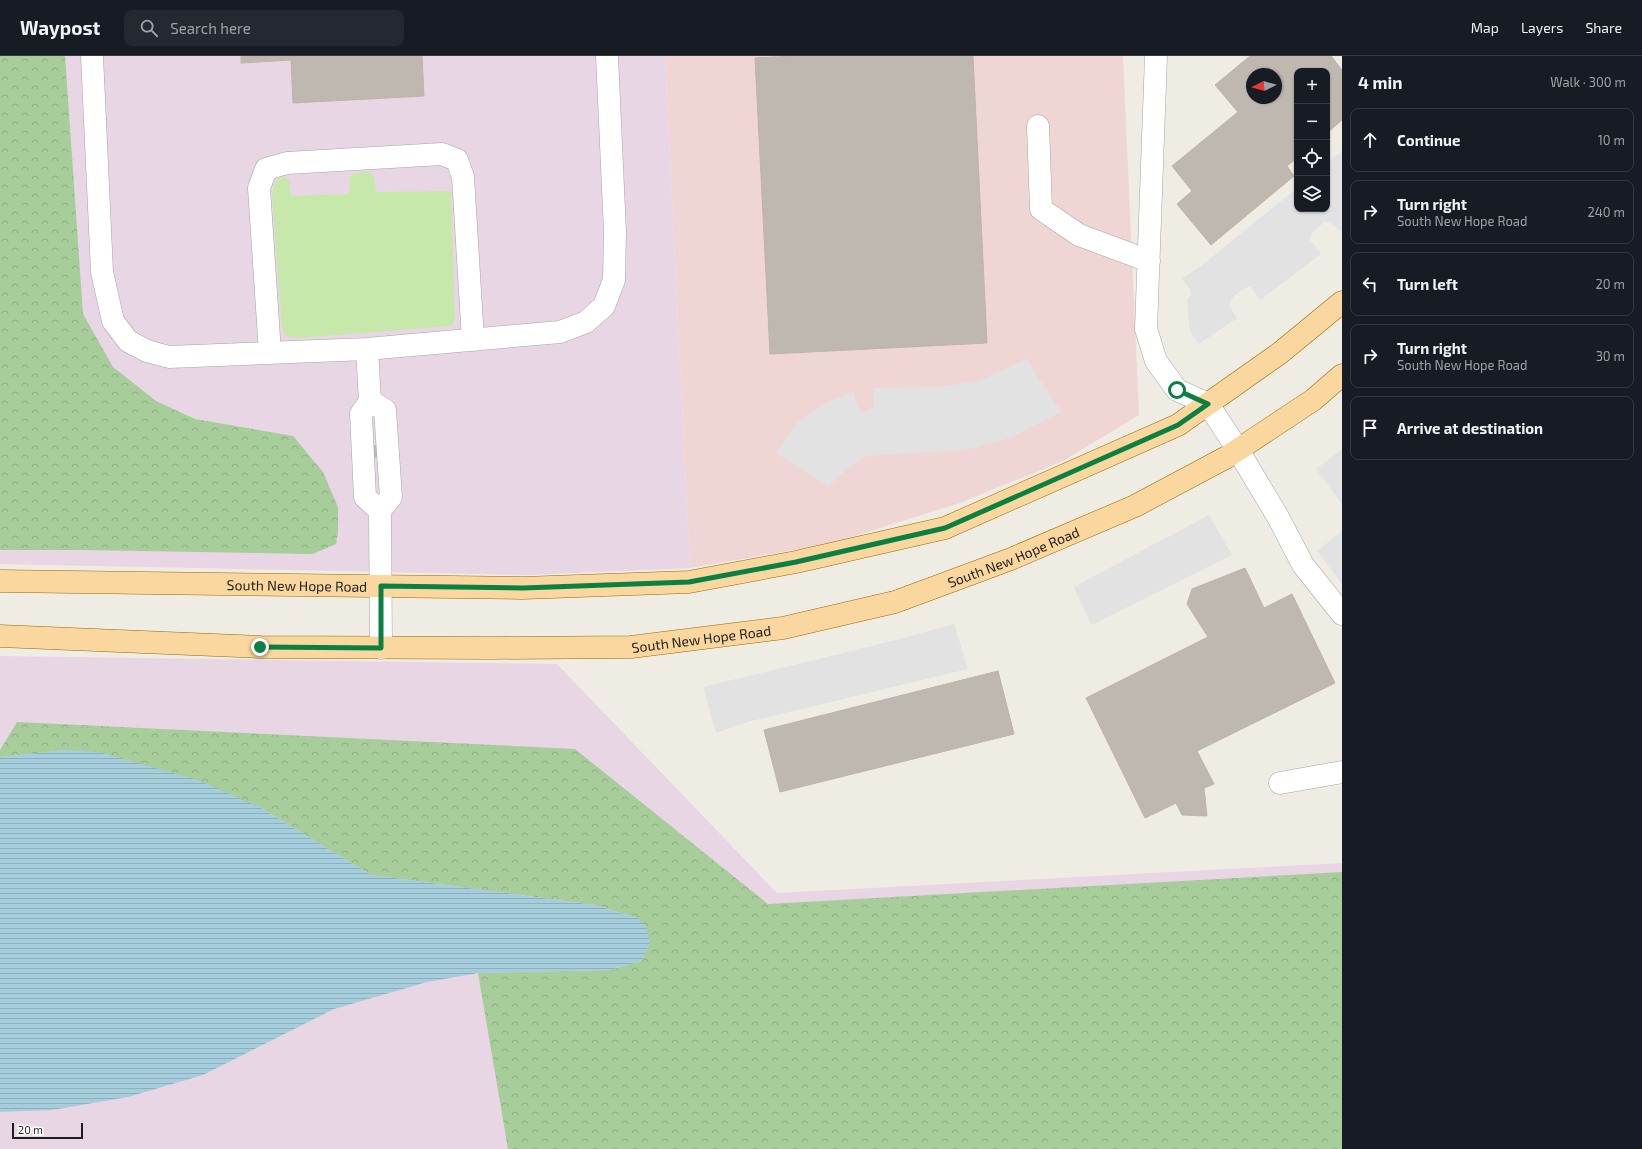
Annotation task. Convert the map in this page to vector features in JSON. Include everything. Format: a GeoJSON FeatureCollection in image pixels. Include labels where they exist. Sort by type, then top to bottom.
{"type":"FeatureCollection","features":[{"type":"Feature","properties":{"kind":"main road","name":"South New Hope Road"},"geometry":{"type":"LineString","coordinates":[[0,581],[523,588],[689,582],[798,562],[945,528],[1178,425],[1280,353],[1342,302]]}},
{"type":"Feature","properties":{"kind":"main road","name":"South New Hope Road"},"geometry":{"type":"LineString","coordinates":[[0,636],[260,647],[631,647],[783,628],[896,602],[1011,559],[1135,506],[1238,450],[1313,400],[1342,375]]}},
{"type":"Feature","properties":{"kind":"lane"},"geometry":{"type":"LineString","coordinates":[[92,56],[102,272],[113,321],[128,341],[146,351],[169,357],[367,349],[560,332],[586,322],[604,306],[614,280],[615,232],[607,56]]}},
{"type":"Feature","properties":{"kind":"lane"},"geometry":{"type":"LineString","coordinates":[[1156,56],[1146,329],[1156,361],[1177,390],[1208,404],[1238,450],[1278,517],[1303,565],[1342,614]]}},
{"type":"Feature","properties":{"kind":"lane"},"geometry":{"type":"LineString","coordinates":[[1038,126],[1040,209],[1079,235],[1149,261]]}},
{"type":"Feature","properties":{"kind":"lane"},"geometry":{"type":"LineString","coordinates":[[270,353],[259,188],[266,169],[295,163],[442,154],[457,160],[463,177],[473,340]]}},
{"type":"Feature","properties":{"kind":"lane"},"geometry":{"type":"LineString","coordinates":[[367,349],[370,401],[385,410],[391,497],[380,511],[381,648]]}},
{"type":"Feature","properties":{"kind":"lane"},"geometry":{"type":"LineString","coordinates":[[1280,783],[1342,772]]}},
{"type":"Feature","properties":{"kind":"shaded area"},"geometry":{"type":"Polygon","coordinates":[[[0,56],[665,56],[690,568],[528,575],[0,564],[0,56]]]}},
{"type":"Feature","properties":{"kind":"shaded area"},"geometry":{"type":"Polygon","coordinates":[[[665,56],[1123,56],[1139,415],[1063,461],[960,503],[829,544],[690,568],[665,56]]]}},
{"type":"Feature","properties":{"kind":"shaded area"},"geometry":{"type":"Polygon","coordinates":[[[1342,151],[1342,234],[1340,230],[1330,223],[1324,222],[1312,233],[1310,240],[1321,254],[1260,300],[1250,286],[1242,290],[1233,297],[1229,305],[1237,318],[1199,344],[1190,331],[1187,300],[1191,295],[1190,289],[1182,279],[1206,262],[1294,190],[1294,212],[1330,212],[1330,161],[1342,151]]]}},
{"type":"Feature","properties":{"kind":"shaded area"},"geometry":{"type":"Polygon","coordinates":[[[1026,359],[1061,412],[1010,438],[965,450],[866,456],[848,468],[829,486],[776,453],[798,422],[826,403],[854,392],[856,403],[860,410],[866,412],[874,407],[873,388],[939,387],[979,381],[1026,359]]]}},
{"type":"Feature","properties":{"kind":"shaded area"},"geometry":{"type":"Polygon","coordinates":[[[1342,449],[1342,504],[1316,469],[1342,449]]]}},
{"type":"Feature","properties":{"kind":"shaded area"},"geometry":{"type":"Polygon","coordinates":[[[1209,515],[1232,555],[1091,625],[1074,587],[1209,515]]]}},
{"type":"Feature","properties":{"kind":"shaded area"},"geometry":{"type":"Polygon","coordinates":[[[1342,531],[1342,584],[1317,551],[1342,531]]]}},
{"type":"Feature","properties":{"kind":"shaded area"},"geometry":{"type":"Polygon","coordinates":[[[954,624],[968,669],[747,722],[716,733],[703,687],[896,640],[954,624]]]}},
{"type":"Feature","properties":{"kind":"shaded area"},"geometry":{"type":"Polygon","coordinates":[[[0,656],[557,664],[777,893],[1342,863],[1342,1149],[0,1149],[0,656]]]}},
{"type":"Feature","properties":{"kind":"green space"},"geometry":{"type":"Polygon","coordinates":[[[0,56],[65,56],[83,314],[113,367],[156,401],[195,419],[293,436],[323,472],[338,507],[338,532],[336,544],[313,554],[0,550],[0,56]]]}},
{"type":"Feature","properties":{"kind":"green space"},"geometry":{"type":"Polygon","coordinates":[[[366,171],[374,176],[376,192],[451,191],[455,320],[451,326],[298,338],[286,336],[282,328],[272,195],[275,181],[283,176],[289,181],[291,196],[349,194],[350,176],[366,171]]]}},
{"type":"Feature","properties":{"kind":"green space"},"geometry":{"type":"Polygon","coordinates":[[[17,722],[575,749],[768,904],[1342,872],[1342,1149],[508,1149],[478,973],[610,970],[641,961],[650,943],[638,918],[595,905],[371,875],[261,808],[66,750],[0,757],[0,750],[17,722]]]}},
{"type":"Feature","properties":{"kind":"water"},"geometry":{"type":"Polygon","coordinates":[[[66,750],[99,752],[198,780],[261,808],[371,875],[595,905],[638,918],[647,928],[650,943],[641,961],[610,970],[478,973],[427,982],[334,1009],[203,1075],[128,1097],[52,1110],[0,1112],[0,757],[66,750]]]}},
{"type":"Feature","properties":{"kind":"building"},"geometry":{"type":"Polygon","coordinates":[[[241,56],[422,56],[424,96],[293,103],[291,60],[241,63],[241,56]]]}},
{"type":"Feature","properties":{"kind":"building"},"geometry":{"type":"Polygon","coordinates":[[[796,56],[973,56],[987,343],[770,354],[755,58],[796,56]]]}},
{"type":"Feature","properties":{"kind":"building"},"geometry":{"type":"Polygon","coordinates":[[[1250,56],[1331,56],[1342,70],[1342,120],[1330,130],[1330,68],[1294,68],[1294,160],[1287,166],[1294,176],[1211,245],[1177,204],[1192,191],[1172,166],[1238,112],[1215,85],[1250,56]]]}},
{"type":"Feature","properties":{"kind":"building"},"geometry":{"type":"Polygon","coordinates":[[[383,445],[383,456],[374,457],[373,446],[383,445]]]}},
{"type":"Feature","properties":{"kind":"building"},"geometry":{"type":"Polygon","coordinates":[[[1245,568],[1264,608],[1292,594],[1335,683],[1197,751],[1214,784],[1204,788],[1207,816],[1182,815],[1176,803],[1145,818],[1086,698],[1208,637],[1187,604],[1192,589],[1245,568]]]}},
{"type":"Feature","properties":{"kind":"building"},"geometry":{"type":"Polygon","coordinates":[[[998,671],[1014,734],[780,792],[764,730],[998,671]]]}},
{"type":"Feature","properties":{"kind":"route"},"geometry":{"type":"LineString","coordinates":[[260,647],[381,648],[381,586],[523,588],[689,582],[796,562],[945,528],[1178,425],[1208,404],[1177,390]]}}]}
